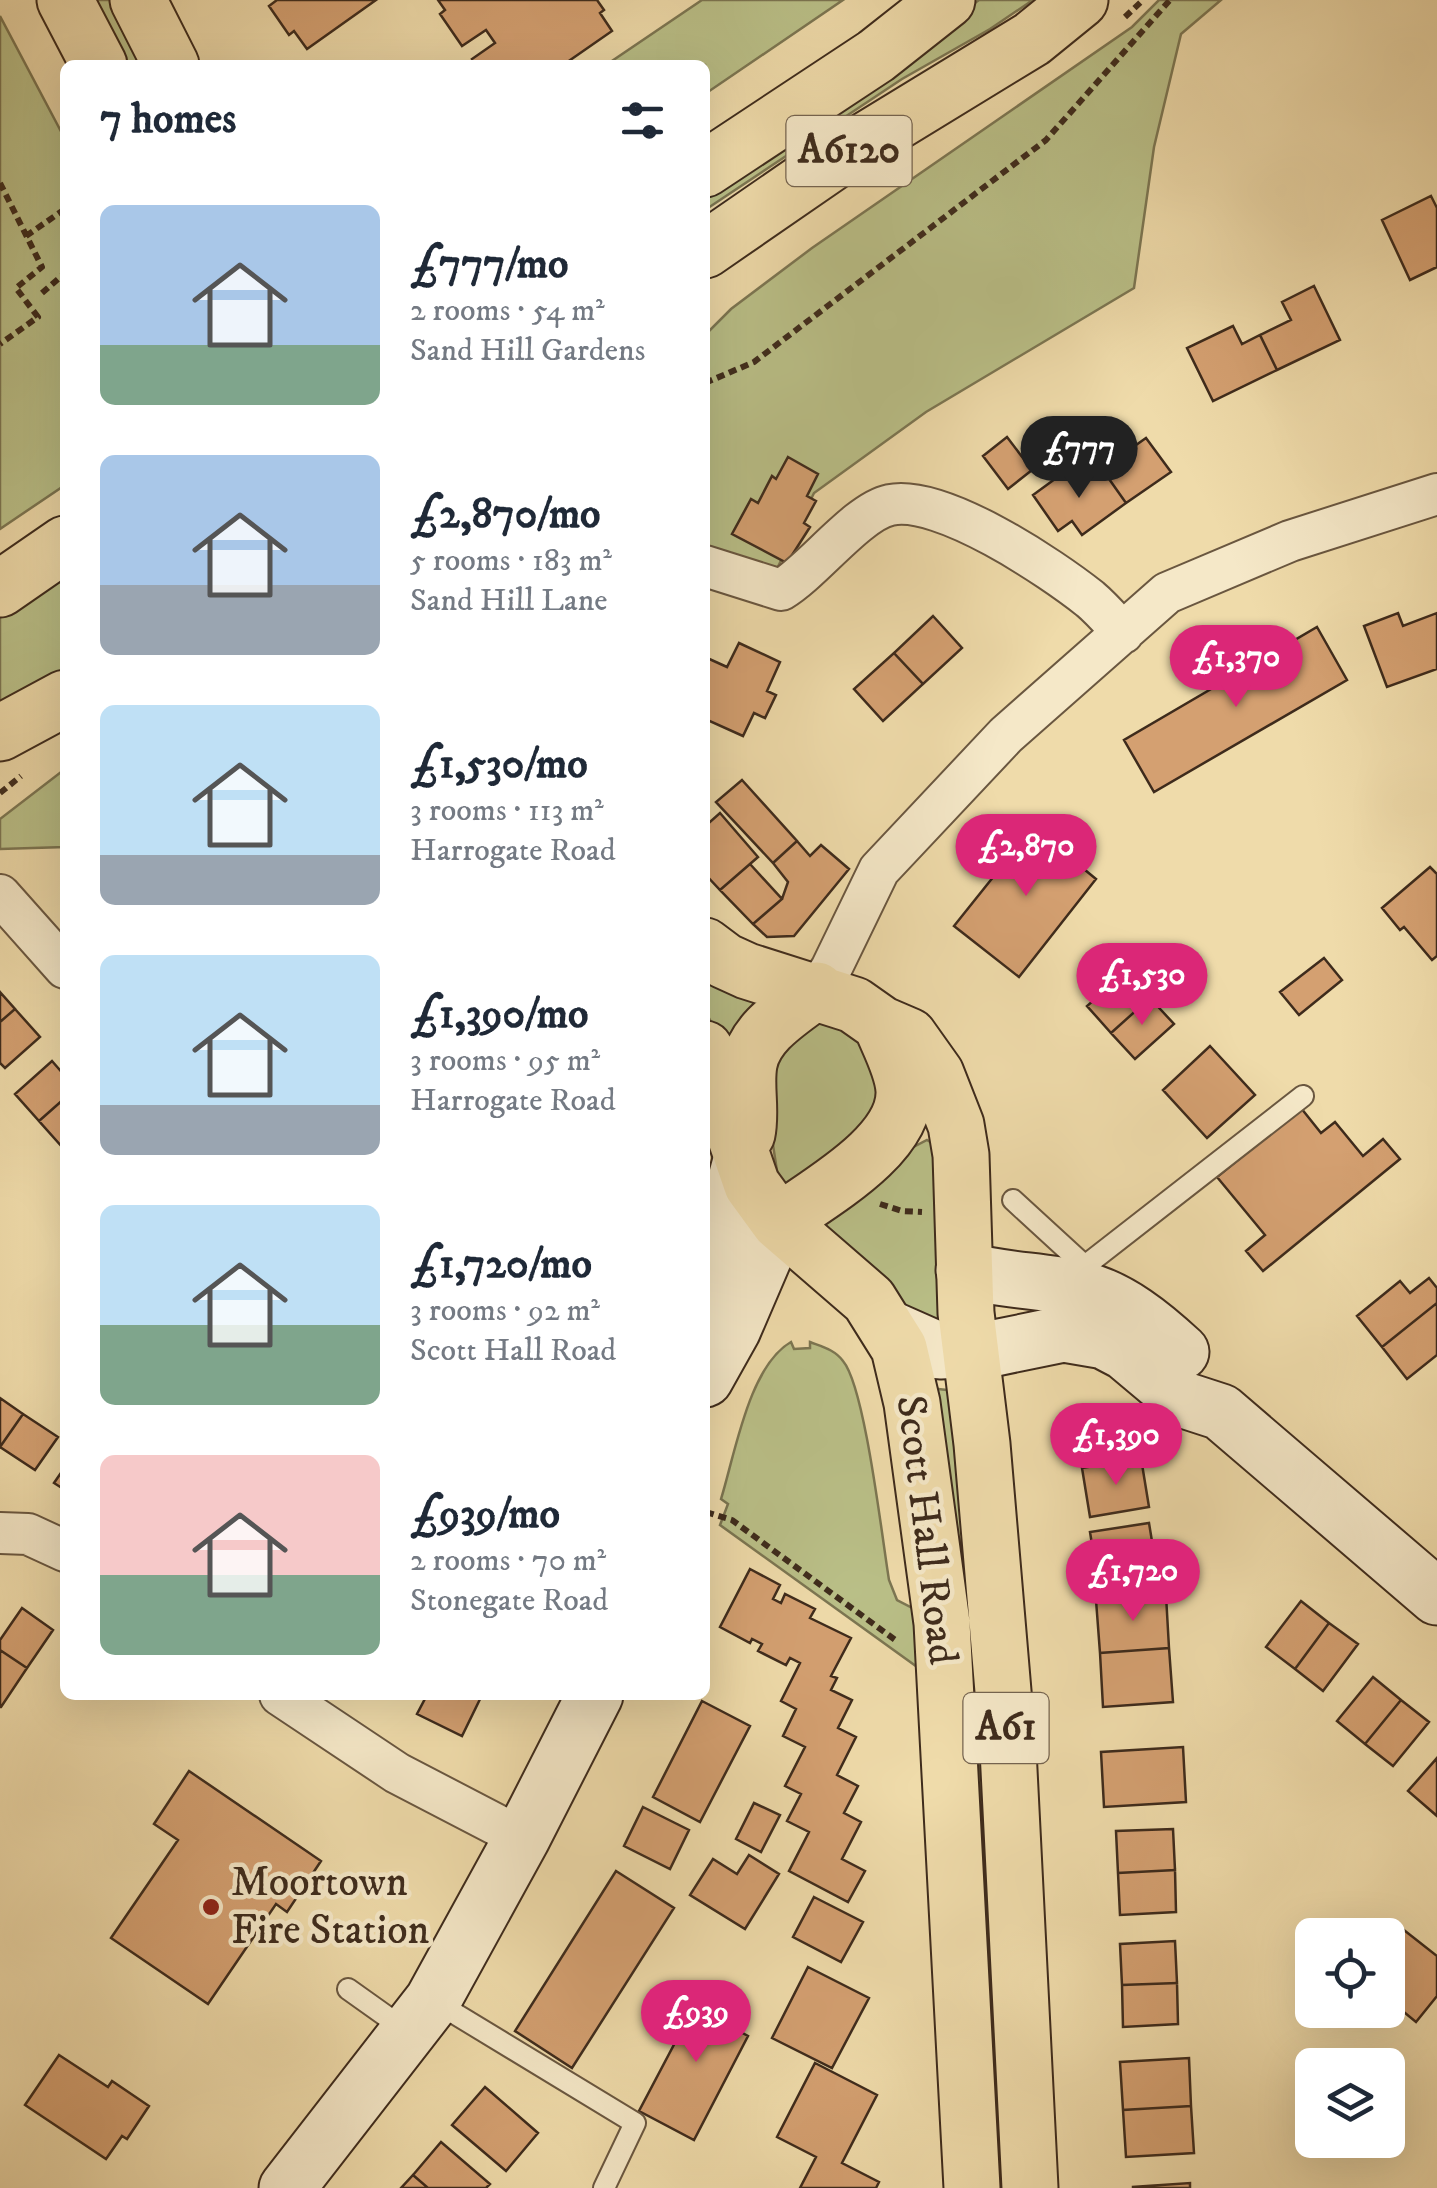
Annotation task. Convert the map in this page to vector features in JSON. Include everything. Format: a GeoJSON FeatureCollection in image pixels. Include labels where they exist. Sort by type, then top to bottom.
{"type":"FeatureCollection","features":[{"type":"Feature","properties":{"kind":"highway"},"geometry":{"type":"LineString","coordinates":[[65,0],[96,60]]}},
{"type":"Feature","properties":{"kind":"highway"},"geometry":{"type":"LineString","coordinates":[[138,0],[168,60]]}},
{"type":"Feature","properties":{"kind":"highway","name":"A6120"},"geometry":{"type":"LineString","coordinates":[[710,167],[876,56],[947,0]]}},
{"type":"Feature","properties":{"kind":"highway","name":"A6120"},"geometry":{"type":"LineString","coordinates":[[710,247],[847,152],[1032,39],[1102,8]]}},
{"type":"Feature","properties":{"kind":"highway"},"geometry":{"type":"LineString","coordinates":[[0,589],[60,547]]}},
{"type":"Feature","properties":{"kind":"highway"},"geometry":{"type":"LineString","coordinates":[[0,733],[60,701]]}},
{"type":"Feature","properties":{"kind":"highway"},"geometry":{"type":"LineString","coordinates":[[710,950],[747,970],[854,1004],[881,1024],[904,1088],[902,1111],[867,1157],[779,1222],[752,1185],[710,1064]]}},
{"type":"Feature","properties":{"kind":"highway"},"geometry":{"type":"LineString","coordinates":[[742,1157],[749,1127],[749,1062],[773,1024],[817,990]]}},
{"type":"Feature","properties":{"kind":"highway","name":"A61"},"geometry":{"type":"LineString","coordinates":[[881,1024],[909,1036],[946,1094],[960,1154],[964,1270]]}},
{"type":"Feature","properties":{"kind":"highway","name":"Scott Hall Road"},"geometry":{"type":"LineString","coordinates":[[779,1222],[869,1300],[900,1348],[912,1403],[942,1623],[972,2188]]}},
{"type":"Feature","properties":{"kind":"highway","name":"Scott Hall Road"},"geometry":{"type":"LineString","coordinates":[[964,1270],[1008,1750],[1030,2188]]}},
{"type":"Feature","properties":{"kind":"main road"},"geometry":{"type":"LineString","coordinates":[[710,1298],[742,1157]]}},
{"type":"Feature","properties":{"kind":"main road"},"geometry":{"type":"LineString","coordinates":[[710,1370],[733,1329],[779,1222]]}},
{"type":"Feature","properties":{"kind":"main road"},"geometry":{"type":"LineString","coordinates":[[964,1270],[988,1277],[1083,1289],[1165,1337],[1203,1372],[1220,1412],[1437,1597]]}},
{"type":"Feature","properties":{"kind":"main road"},"geometry":{"type":"LineString","coordinates":[[888,1328],[940,1351],[971,1350],[1063,1334],[1103,1304]]}},
{"type":"Feature","properties":{"kind":"main road"},"geometry":{"type":"LineString","coordinates":[[288,2188],[420,2016],[522,1838],[592,1700]]}},
{"type":"Feature","properties":{"kind":"street"},"geometry":{"type":"LineString","coordinates":[[817,990],[879,870],[1006,735],[1167,593],[1290,541],[1437,494]]}},
{"type":"Feature","properties":{"kind":"street"},"geometry":{"type":"LineString","coordinates":[[710,568],[781,590],[796,582],[860,523],[890,505],[927,507],[989,533],[1052,571],[1094,602],[1123,632]]}},
{"type":"Feature","properties":{"kind":"street"},"geometry":{"type":"LineString","coordinates":[[0,895],[60,962]]}},
{"type":"Feature","properties":{"kind":"street"},"geometry":{"type":"LineString","coordinates":[[0,1533],[28,1534],[60,1549]]}},
{"type":"Feature","properties":{"kind":"street"},"geometry":{"type":"LineString","coordinates":[[288,1700],[397,1773],[522,1838]]}},
{"type":"Feature","properties":{"kind":"lane"},"geometry":{"type":"LineString","coordinates":[[1013,1200],[1103,1304],[1303,1096]]}},
{"type":"Feature","properties":{"kind":"lane"},"geometry":{"type":"LineString","coordinates":[[348,1989],[420,2016],[635,2124],[604,2188]]}},
{"type":"Feature","properties":{"kind":"path"},"geometry":{"type":"LineString","coordinates":[[1102,8],[1142,0]]}},
{"type":"Feature","properties":{"kind":"path"},"geometry":{"type":"LineString","coordinates":[[710,381],[754,362],[1046,140],[1170,0]]}},
{"type":"Feature","properties":{"kind":"path"},"geometry":{"type":"LineString","coordinates":[[0,183],[42,267],[16,288],[38,316],[0,344]]}},
{"type":"Feature","properties":{"kind":"path"},"geometry":{"type":"LineString","coordinates":[[26,236],[60,213]]}},
{"type":"Feature","properties":{"kind":"path"},"geometry":{"type":"LineString","coordinates":[[42,293],[60,277]]}},
{"type":"Feature","properties":{"kind":"path"},"geometry":{"type":"LineString","coordinates":[[710,1513],[732,1520],[906,1648]]}},
{"type":"Feature","properties":{"kind":"green space"},"geometry":{"type":"Polygon","coordinates":[[[86,0],[117,0],[147,60],[117,60],[86,0]]]}},
{"type":"Feature","properties":{"kind":"green space"},"geometry":{"type":"Polygon","coordinates":[[[702,0],[843,0],[710,91],[710,60],[613,60],[702,0]]]}},
{"type":"Feature","properties":{"kind":"green space"},"geometry":{"type":"Polygon","coordinates":[[[979,0],[1033,0],[902,79],[710,207],[710,185],[821,115],[979,0]]]}},
{"type":"Feature","properties":{"kind":"green space"},"geometry":{"type":"Polygon","coordinates":[[[1159,0],[1221,0],[1181,34],[1154,147],[1134,288],[926,412],[814,493],[772,579],[710,561],[710,330],[731,309],[812,248],[1132,27],[1159,0]]]}},
{"type":"Feature","properties":{"kind":"green space"},"geometry":{"type":"Polygon","coordinates":[[[0,16],[60,130],[60,488],[0,529],[0,16]]]}},
{"type":"Feature","properties":{"kind":"green space"},"geometry":{"type":"Polygon","coordinates":[[[60,571],[60,678],[0,711],[0,609],[60,571]]]}},
{"type":"Feature","properties":{"kind":"green space"},"geometry":{"type":"Polygon","coordinates":[[[60,773],[60,847],[0,849],[0,819],[60,773]]]}},
{"type":"Feature","properties":{"kind":"green space"},"geometry":{"type":"Polygon","coordinates":[[[710,957],[762,990],[742,1038],[720,1038],[710,1020],[710,957]]]}},
{"type":"Feature","properties":{"kind":"green space"},"geometry":{"type":"Polygon","coordinates":[[[827,1022],[875,1047],[894,1100],[790,1189],[777,1171],[765,1093],[781,1036],[796,1024],[827,1022]]]}},
{"type":"Feature","properties":{"kind":"green space"},"geometry":{"type":"Polygon","coordinates":[[[927,1140],[935,1145],[944,1319],[936,1325],[911,1316],[811,1215],[877,1166],[927,1140]]]}},
{"type":"Feature","properties":{"kind":"green space"},"geometry":{"type":"Polygon","coordinates":[[[791,1342],[794,1349],[810,1348],[810,1342],[832,1351],[851,1376],[865,1431],[889,1580],[897,1600],[920,1612],[920,1669],[720,1525],[728,1504],[721,1499],[754,1390],[764,1370],[791,1342]]]}},
{"type":"Feature","properties":{"kind":"green space"},"geometry":{"type":"Polygon","coordinates":[[[929,1388],[947,1390],[955,1397],[1013,2188],[992,2188],[929,1388]]]}},
{"type":"Feature","properties":{"kind":"building"},"geometry":{"type":"Polygon","coordinates":[[[277,0],[376,0],[307,49],[294,31],[289,35],[269,6],[277,0]]]}},
{"type":"Feature","properties":{"kind":"building"},"geometry":{"type":"Polygon","coordinates":[[[438,0],[597,0],[612,31],[570,60],[473,60],[495,43],[486,30],[462,46],[440,14],[445,10],[438,0]]]}},
{"type":"Feature","properties":{"kind":"building"},"geometry":{"type":"Polygon","coordinates":[[[1431,196],[1437,208],[1437,267],[1410,280],[1382,220],[1431,196]]]}},
{"type":"Feature","properties":{"kind":"building"},"geometry":{"type":"Polygon","coordinates":[[[1314,286],[1340,340],[1277,370],[1260,335],[1291,320],[1282,302],[1314,286]]]}},
{"type":"Feature","properties":{"kind":"building"},"geometry":{"type":"Polygon","coordinates":[[[1233,326],[1242,344],[1260,335],[1277,370],[1213,401],[1187,348],[1233,326]]]}},
{"type":"Feature","properties":{"kind":"building"},"geometry":{"type":"Polygon","coordinates":[[[1007,437],[1032,470],[1008,489],[983,456],[1007,437]]]}},
{"type":"Feature","properties":{"kind":"building"},"geometry":{"type":"Polygon","coordinates":[[[1146,438],[1171,472],[1126,503],[1102,469],[1146,438]]]}},
{"type":"Feature","properties":{"kind":"building"},"geometry":{"type":"Polygon","coordinates":[[[788,457],[818,474],[807,496],[816,501],[804,523],[810,527],[787,563],[732,534],[751,499],[758,503],[772,476],[776,479],[788,457]]]}},
{"type":"Feature","properties":{"kind":"building"},"geometry":{"type":"Polygon","coordinates":[[[1070,468],[1082,484],[1102,469],[1126,503],[1082,535],[1072,521],[1058,531],[1033,495],[1070,468]]]}},
{"type":"Feature","properties":{"kind":"building"},"geometry":{"type":"Polygon","coordinates":[[[1398,613],[1403,626],[1437,613],[1437,669],[1387,687],[1364,626],[1398,613]]]}},
{"type":"Feature","properties":{"kind":"building"},"geometry":{"type":"Polygon","coordinates":[[[933,616],[962,648],[923,684],[894,653],[933,616]]]}},
{"type":"Feature","properties":{"kind":"building"},"geometry":{"type":"Polygon","coordinates":[[[1317,627],[1347,680],[1154,792],[1124,740],[1317,627]]]}},
{"type":"Feature","properties":{"kind":"building"},"geometry":{"type":"Polygon","coordinates":[[[739,643],[780,662],[767,691],[776,695],[765,718],[754,713],[743,736],[710,721],[710,659],[727,667],[739,643]]]}},
{"type":"Feature","properties":{"kind":"building"},"geometry":{"type":"Polygon","coordinates":[[[894,653],[923,684],[883,721],[854,689],[894,653]]]}},
{"type":"Feature","properties":{"kind":"building"},"geometry":{"type":"Polygon","coordinates":[[[742,780],[797,841],[773,863],[716,802],[742,780]]]}},
{"type":"Feature","properties":{"kind":"building"},"geometry":{"type":"Polygon","coordinates":[[[720,813],[758,857],[720,890],[710,879],[710,822],[720,813]]]}},
{"type":"Feature","properties":{"kind":"building"},"geometry":{"type":"Polygon","coordinates":[[[1042,816],[1066,835],[1057,847],[1096,879],[1019,977],[954,926],[1042,816]]]}},
{"type":"Feature","properties":{"kind":"building"},"geometry":{"type":"Polygon","coordinates":[[[797,841],[810,856],[821,845],[849,869],[794,936],[767,937],[753,924],[782,899],[788,882],[773,863],[797,841]]]}},
{"type":"Feature","properties":{"kind":"building"},"geometry":{"type":"Polygon","coordinates":[[[750,864],[782,899],[753,924],[720,890],[750,864]]]}},
{"type":"Feature","properties":{"kind":"building"},"geometry":{"type":"Polygon","coordinates":[[[1430,867],[1437,874],[1437,956],[1432,960],[1382,908],[1430,867]]]}},
{"type":"Feature","properties":{"kind":"building"},"geometry":{"type":"Polygon","coordinates":[[[1324,958],[1342,980],[1299,1015],[1280,992],[1324,958]]]}},
{"type":"Feature","properties":{"kind":"building"},"geometry":{"type":"Polygon","coordinates":[[[1127,971],[1150,998],[1111,1033],[1087,1006],[1127,971]]]}},
{"type":"Feature","properties":{"kind":"building"},"geometry":{"type":"Polygon","coordinates":[[[0,992],[15,1009],[0,1022],[0,992]]]}},
{"type":"Feature","properties":{"kind":"building"},"geometry":{"type":"Polygon","coordinates":[[[1150,998],[1174,1024],[1135,1059],[1111,1033],[1150,998]]]}},
{"type":"Feature","properties":{"kind":"building"},"geometry":{"type":"Polygon","coordinates":[[[15,1009],[40,1037],[5,1068],[0,1063],[0,1022],[15,1009]]]}},
{"type":"Feature","properties":{"kind":"building"},"geometry":{"type":"Polygon","coordinates":[[[1210,1046],[1255,1095],[1207,1138],[1163,1090],[1210,1046]]]}},
{"type":"Feature","properties":{"kind":"building"},"geometry":{"type":"Polygon","coordinates":[[[52,1061],[60,1070],[60,1102],[39,1121],[15,1094],[52,1061]]]}},
{"type":"Feature","properties":{"kind":"building"},"geometry":{"type":"Polygon","coordinates":[[[60,1102],[60,1145],[39,1121],[60,1102]]]}},
{"type":"Feature","properties":{"kind":"building"},"geometry":{"type":"Polygon","coordinates":[[[1301,1108],[1321,1133],[1335,1122],[1363,1156],[1383,1139],[1400,1159],[1263,1271],[1246,1251],[1265,1235],[1217,1177],[1301,1108]]]}},
{"type":"Feature","properties":{"kind":"building"},"geometry":{"type":"Polygon","coordinates":[[[1429,1278],[1437,1288],[1437,1303],[1382,1347],[1357,1316],[1400,1281],[1410,1293],[1429,1278]]]}},
{"type":"Feature","properties":{"kind":"building"},"geometry":{"type":"Polygon","coordinates":[[[1437,1303],[1437,1355],[1407,1379],[1382,1347],[1437,1303]]]}},
{"type":"Feature","properties":{"kind":"building"},"geometry":{"type":"Polygon","coordinates":[[[0,1398],[23,1414],[0,1447],[0,1398]]]}},
{"type":"Feature","properties":{"kind":"building"},"geometry":{"type":"Polygon","coordinates":[[[23,1414],[58,1437],[35,1470],[0,1447],[23,1414]]]}},
{"type":"Feature","properties":{"kind":"building"},"geometry":{"type":"Polygon","coordinates":[[[1141,1458],[1149,1507],[1090,1517],[1082,1468],[1141,1458]]]}},
{"type":"Feature","properties":{"kind":"building"},"geometry":{"type":"Polygon","coordinates":[[[1149,1523],[1158,1578],[1099,1588],[1090,1532],[1149,1523]]]}},
{"type":"Feature","properties":{"kind":"building"},"geometry":{"type":"Polygon","coordinates":[[[750,1569],[780,1585],[773,1599],[781,1603],[785,1594],[815,1609],[810,1618],[851,1638],[831,1676],[837,1678],[831,1690],[852,1700],[838,1728],[856,1737],[837,1775],[858,1786],[844,1813],[861,1822],[842,1859],[865,1871],[848,1902],[789,1871],[809,1832],[787,1821],[801,1794],[785,1786],[805,1747],[783,1736],[796,1709],[781,1701],[800,1663],[790,1658],[786,1665],[758,1651],[762,1644],[752,1639],[750,1643],[720,1627],[750,1569]]]}},
{"type":"Feature","properties":{"kind":"building"},"geometry":{"type":"Polygon","coordinates":[[[1166,1595],[1169,1648],[1100,1653],[1096,1600],[1166,1595]]]}},
{"type":"Feature","properties":{"kind":"building"},"geometry":{"type":"Polygon","coordinates":[[[1301,1601],[1329,1623],[1295,1669],[1266,1647],[1301,1601]]]}},
{"type":"Feature","properties":{"kind":"building"},"geometry":{"type":"Polygon","coordinates":[[[22,1608],[53,1630],[27,1668],[0,1650],[0,1640],[22,1608]]]}},
{"type":"Feature","properties":{"kind":"building"},"geometry":{"type":"Polygon","coordinates":[[[1329,1623],[1358,1644],[1323,1691],[1295,1669],[1329,1623]]]}},
{"type":"Feature","properties":{"kind":"building"},"geometry":{"type":"Polygon","coordinates":[[[1169,1648],[1173,1702],[1103,1707],[1100,1653],[1169,1648]]]}},
{"type":"Feature","properties":{"kind":"building"},"geometry":{"type":"Polygon","coordinates":[[[0,1650],[27,1668],[1,1707],[0,1707],[0,1650]]]}},
{"type":"Feature","properties":{"kind":"building"},"geometry":{"type":"Polygon","coordinates":[[[1373,1677],[1401,1700],[1365,1744],[1337,1721],[1373,1677]]]}},
{"type":"Feature","properties":{"kind":"building"},"geometry":{"type":"Polygon","coordinates":[[[424,1700],[480,1700],[462,1736],[417,1714],[424,1700]]]}},
{"type":"Feature","properties":{"kind":"building"},"geometry":{"type":"Polygon","coordinates":[[[1401,1700],[1429,1722],[1393,1766],[1365,1744],[1401,1700]]]}},
{"type":"Feature","properties":{"kind":"building"},"geometry":{"type":"Polygon","coordinates":[[[702,1701],[750,1726],[700,1822],[653,1797],[702,1701]]]}},
{"type":"Feature","properties":{"kind":"building"},"geometry":{"type":"Polygon","coordinates":[[[1183,1747],[1186,1802],[1104,1807],[1101,1752],[1183,1747]]]}},
{"type":"Feature","properties":{"kind":"building"},"geometry":{"type":"Polygon","coordinates":[[[1437,1758],[1437,1816],[1408,1791],[1437,1758]]]}},
{"type":"Feature","properties":{"kind":"building"},"geometry":{"type":"Polygon","coordinates":[[[189,1771],[321,1861],[287,1912],[276,1904],[208,2004],[111,1938],[178,1840],[154,1824],[189,1771]]]}},
{"type":"Feature","properties":{"kind":"building"},"geometry":{"type":"Polygon","coordinates":[[[754,1803],[780,1815],[761,1852],[736,1839],[754,1803]]]}},
{"type":"Feature","properties":{"kind":"building"},"geometry":{"type":"Polygon","coordinates":[[[643,1807],[689,1830],[670,1869],[624,1846],[643,1807]]]}},
{"type":"Feature","properties":{"kind":"building"},"geometry":{"type":"Polygon","coordinates":[[[1173,1829],[1175,1870],[1118,1873],[1116,1831],[1173,1829]]]}},
{"type":"Feature","properties":{"kind":"building"},"geometry":{"type":"Polygon","coordinates":[[[749,1855],[779,1874],[745,1929],[690,1895],[713,1859],[737,1874],[749,1855]]]}},
{"type":"Feature","properties":{"kind":"building"},"geometry":{"type":"Polygon","coordinates":[[[1175,1870],[1176,1912],[1120,1915],[1118,1873],[1175,1870]]]}},
{"type":"Feature","properties":{"kind":"building"},"geometry":{"type":"Polygon","coordinates":[[[616,1871],[674,1908],[572,2068],[515,2031],[616,1871]]]}},
{"type":"Feature","properties":{"kind":"building"},"geometry":{"type":"Polygon","coordinates":[[[814,1897],[863,1922],[841,1962],[793,1937],[814,1897]]]}},
{"type":"Feature","properties":{"kind":"building"},"geometry":{"type":"Polygon","coordinates":[[[1405,1931],[1437,1956],[1437,1996],[1416,2022],[1405,2013],[1405,1931]]]}},
{"type":"Feature","properties":{"kind":"building"},"geometry":{"type":"Polygon","coordinates":[[[1175,1941],[1177,1983],[1122,1985],[1120,1944],[1175,1941]]]}},
{"type":"Feature","properties":{"kind":"building"},"geometry":{"type":"Polygon","coordinates":[[[808,1967],[869,1998],[832,2068],[772,2038],[808,1967]]]}},
{"type":"Feature","properties":{"kind":"building"},"geometry":{"type":"Polygon","coordinates":[[[707,1982],[736,1996],[722,2022],[748,2036],[694,2140],[639,2111],[707,1982]]]}},
{"type":"Feature","properties":{"kind":"building"},"geometry":{"type":"Polygon","coordinates":[[[1177,1983],[1178,2024],[1123,2027],[1122,1985],[1177,1983]]]}},
{"type":"Feature","properties":{"kind":"building"},"geometry":{"type":"Polygon","coordinates":[[[59,2055],[108,2087],[112,2081],[149,2106],[127,2139],[122,2136],[106,2159],[25,2105],[59,2055]]]}},
{"type":"Feature","properties":{"kind":"building"},"geometry":{"type":"Polygon","coordinates":[[[1189,2058],[1191,2106],[1123,2110],[1120,2062],[1189,2058]]]}},
{"type":"Feature","properties":{"kind":"building"},"geometry":{"type":"Polygon","coordinates":[[[815,2063],[877,2095],[842,2163],[879,2182],[876,2188],[800,2188],[816,2157],[777,2137],[815,2063]]]}},
{"type":"Feature","properties":{"kind":"building"},"geometry":{"type":"Polygon","coordinates":[[[485,2087],[538,2133],[506,2171],[452,2125],[485,2087]]]}},
{"type":"Feature","properties":{"kind":"building"},"geometry":{"type":"Polygon","coordinates":[[[1191,2106],[1194,2153],[1126,2157],[1123,2110],[1191,2106]]]}},
{"type":"Feature","properties":{"kind":"building"},"geometry":{"type":"Polygon","coordinates":[[[441,2142],[490,2184],[486,2188],[428,2188],[413,2175],[441,2142]]]}},
{"type":"Feature","properties":{"kind":"building"},"geometry":{"type":"Polygon","coordinates":[[[413,2175],[428,2188],[401,2188],[413,2175]]]}},
{"type":"Feature","properties":{"kind":"building"},"geometry":{"type":"Polygon","coordinates":[[[1190,2183],[1190,2188],[1133,2188],[1133,2187],[1190,2183]]]}},
{"type":"Feature","properties":{"kind":"place","name":"Moortown Fire Station"},"geometry":{"type":"Point","coordinates":[211,1907]}}]}
